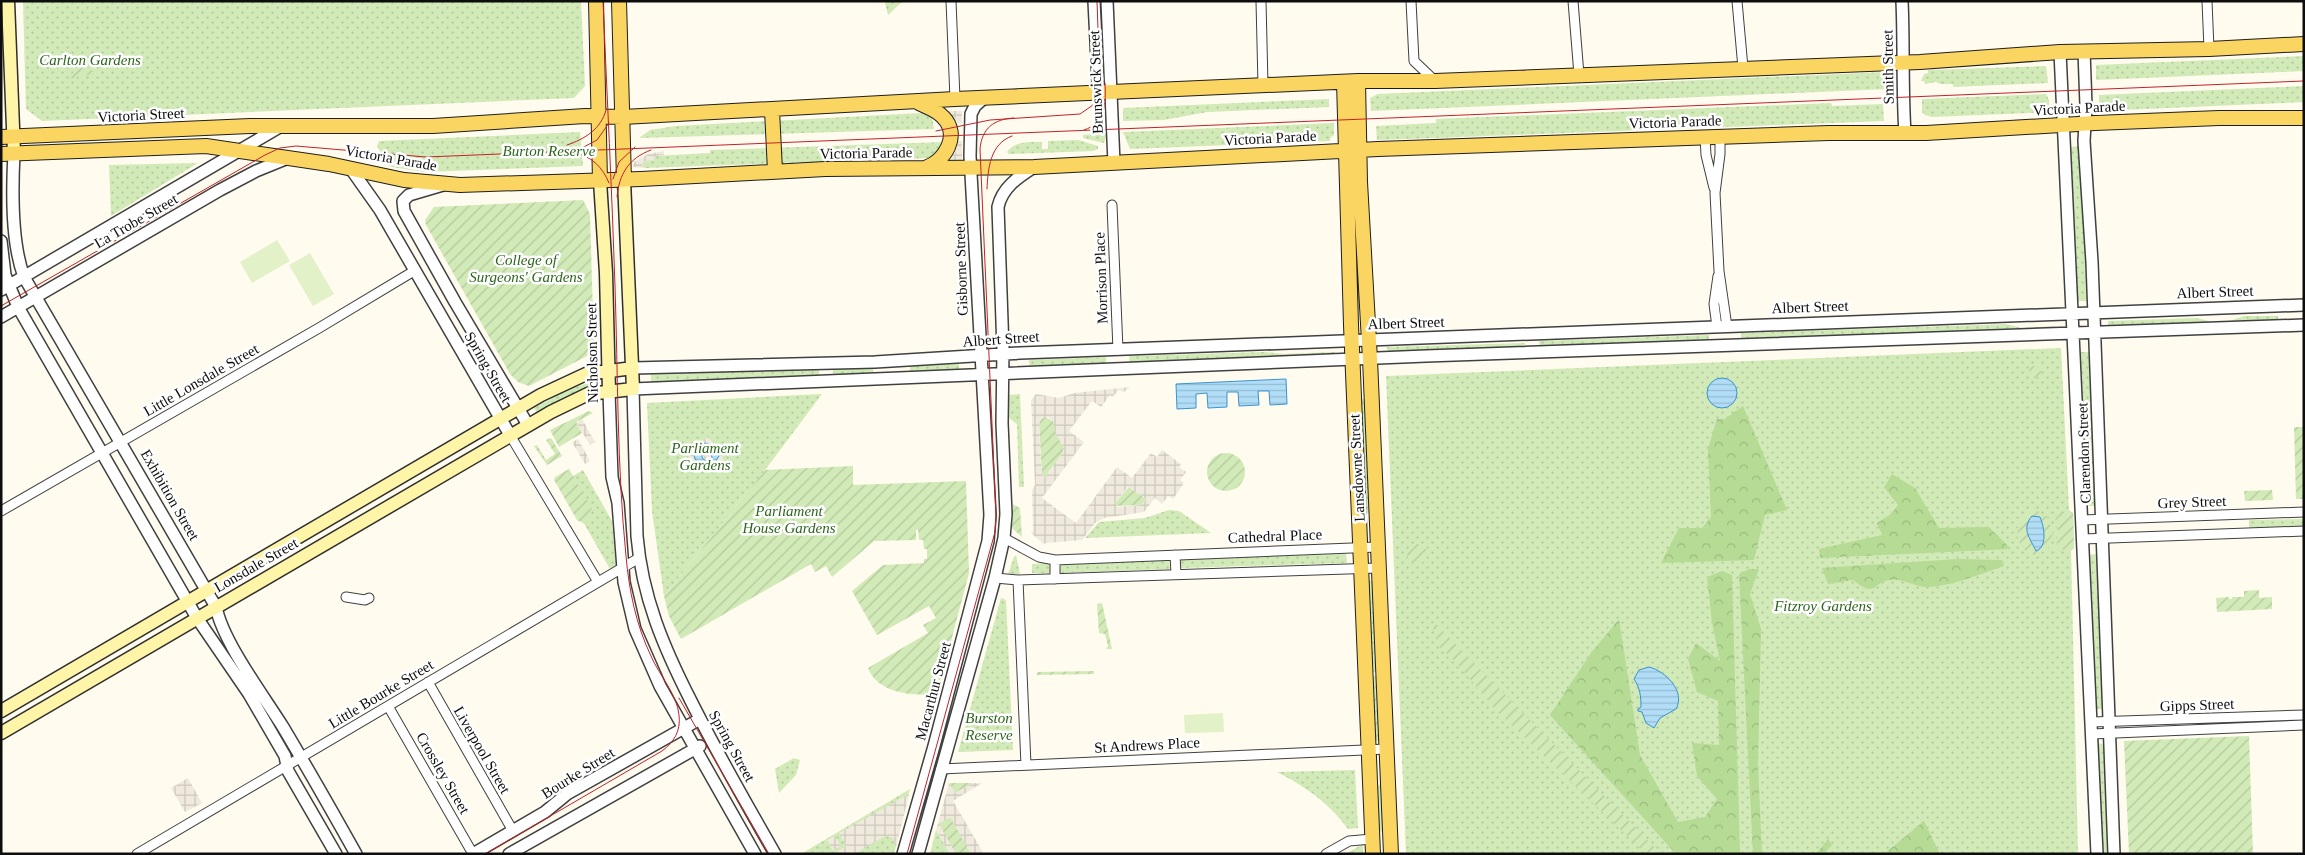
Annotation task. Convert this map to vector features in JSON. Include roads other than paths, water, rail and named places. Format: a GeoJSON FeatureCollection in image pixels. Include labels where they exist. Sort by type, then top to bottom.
{"type":"FeatureCollection","features":[{"type":"Feature","properties":{"kind":"main road","name":"Exhibition Street"},"geometry":{"type":"LineString","coordinates":[[8,1],[6,46],[8,154]]}},
{"type":"Feature","properties":{"kind":"main road","name":"Nicholson Street"},"geometry":{"type":"LineString","coordinates":[[596,1],[600,181],[606,273],[609,392]]}},
{"type":"Feature","properties":{"kind":"main road"},"geometry":{"type":"LineString","coordinates":[[528,425],[581,396],[633,390],[625,235],[619,1]]}},
{"type":"Feature","properties":{"kind":"main road","name":"Victoria Parade"},"geometry":{"type":"LineString","coordinates":[[283,125],[439,125],[1351,81],[1435,81],[1903,62],[2060,52],[2210,49],[2304,44]]}},
{"type":"Feature","properties":{"kind":"main road","name":"Lansdowne Street"},"geometry":{"type":"LineString","coordinates":[[1351,81],[1353,150],[1352,342],[1373,854]]}},
{"type":"Feature","properties":{"kind":"main road"},"geometry":{"type":"LineString","coordinates":[[916,102],[943,116],[951,135],[949,146],[942,158],[924,168]]}},
{"type":"Feature","properties":{"kind":"main road"},"geometry":{"type":"LineString","coordinates":[[772,110],[775,171]]}},
{"type":"Feature","properties":{"kind":"main road","name":"Victoria Parade"},"geometry":{"type":"LineString","coordinates":[[241,151],[290,158],[404,180],[445,185],[600,181],[884,167],[971,168],[1114,163],[1353,150],[1705,137],[1988,131],[2064,124],[2219,118],[2304,118]]}},
{"type":"Feature","properties":{"kind":"main road","name":"Victoria Street"},"geometry":{"type":"LineString","coordinates":[[8,137],[283,125]]}},
{"type":"Feature","properties":{"kind":"main road"},"geometry":{"type":"LineString","coordinates":[[8,154],[187,145],[241,151]]}},
{"type":"Feature","properties":{"kind":"main road","name":"Lansdowne Street"},"geometry":{"type":"LineString","coordinates":[[1353,150],[1360,182],[1370,359],[1391,854]]}},
{"type":"Feature","properties":{"kind":"main road","name":"Albert Street"},"geometry":{"type":"LineString","coordinates":[[518,408],[578,376],[608,370],[633,368]]}},
{"type":"Feature","properties":{"kind":"main road","name":"Lonsdale Street"},"geometry":{"type":"LineString","coordinates":[[1,712],[372,492],[518,408]]}},
{"type":"Feature","properties":{"kind":"main road","name":"Lonsdale Street"},"geometry":{"type":"LineString","coordinates":[[1,733],[528,425]]}},
{"type":"Feature","properties":{"kind":"main road"},"geometry":{"type":"LineString","coordinates":[[372,492],[382,509]]}},
{"type":"Feature","properties":{"kind":"main road"},"geometry":{"type":"LineString","coordinates":[[296,538],[306,554]]}},
{"type":"Feature","properties":{"kind":"main road"},"geometry":{"type":"LineString","coordinates":[[48,684],[57,700]]}},
{"type":"Feature","properties":{"kind":"street"},"geometry":{"type":"LineString","coordinates":[[952,1],[955,99]]}},
{"type":"Feature","properties":{"kind":"street","name":"Brunswick Street"},"geometry":{"type":"LineString","coordinates":[[1094,1],[1098,82],[1096,93]]}},
{"type":"Feature","properties":{"kind":"street","name":"Brunswick Street"},"geometry":{"type":"LineString","coordinates":[[1107,1],[1114,163]]}},
{"type":"Feature","properties":{"kind":"street"},"geometry":{"type":"LineString","coordinates":[[1261,1],[1263,86]]}},
{"type":"Feature","properties":{"kind":"street"},"geometry":{"type":"LineString","coordinates":[[1411,1],[1414,61],[1435,81]]}},
{"type":"Feature","properties":{"kind":"street"},"geometry":{"type":"LineString","coordinates":[[1573,1],[1579,75]]}},
{"type":"Feature","properties":{"kind":"street"},"geometry":{"type":"LineString","coordinates":[[1738,1],[1743,68]]}},
{"type":"Feature","properties":{"kind":"street","name":"Smith Street"},"geometry":{"type":"LineString","coordinates":[[1902,1],[1905,133]]}},
{"type":"Feature","properties":{"kind":"street"},"geometry":{"type":"LineString","coordinates":[[2207,1],[2210,49]]}},
{"type":"Feature","properties":{"kind":"street","name":"Clarendon Street"},"geometry":{"type":"LineString","coordinates":[[2084,51],[2086,90],[2084,141],[2095,333],[2114,854]]}},
{"type":"Feature","properties":{"kind":"street","name":"Clarendon Street"},"geometry":{"type":"LineString","coordinates":[[2060,52],[2097,854]]}},
{"type":"Feature","properties":{"kind":"street","name":"Gisborne Street"},"geometry":{"type":"LineString","coordinates":[[984,98],[975,106],[970,114],[980,374],[990,515],[989,535]]}},
{"type":"Feature","properties":{"kind":"street","name":"La Trobe Street"},"geometry":{"type":"LineString","coordinates":[[5,288],[283,125]]}},
{"type":"Feature","properties":{"kind":"street"},"geometry":{"type":"LineString","coordinates":[[1705,137],[1706,155],[1715,193],[1724,346]]}},
{"type":"Feature","properties":{"kind":"street"},"geometry":{"type":"LineString","coordinates":[[1715,193],[1720,154],[1720,137]]}},
{"type":"Feature","properties":{"kind":"street","name":"Exhibition Street"},"geometry":{"type":"LineString","coordinates":[[8,154],[16,245],[24,277],[216,607],[218,619],[240,660],[301,758],[356,854]]}},
{"type":"Feature","properties":{"kind":"street","name":"La Trobe Street"},"geometry":{"type":"LineString","coordinates":[[1,317],[220,190],[256,171],[290,158]]}},
{"type":"Feature","properties":{"kind":"street"},"geometry":{"type":"LineString","coordinates":[[1004,538],[1006,514],[998,207],[1001,197],[1009,186],[1034,166]]}},
{"type":"Feature","properties":{"kind":"street","name":"Spring Street"},"geometry":{"type":"LineString","coordinates":[[351,169],[380,210],[500,418],[598,582]]}},
{"type":"Feature","properties":{"kind":"street","name":"Spring Street"},"geometry":{"type":"LineString","coordinates":[[445,185],[409,195],[403,201],[406,216],[528,425]]}},
{"type":"Feature","properties":{"kind":"street","name":"Morrison Place"},"geometry":{"type":"LineString","coordinates":[[1112,205],[1118,350]]}},
{"type":"Feature","properties":{"kind":"street"},"geometry":{"type":"LineString","coordinates":[[1,241],[5,288],[18,307],[198,618],[249,694],[336,854]]}},
{"type":"Feature","properties":{"kind":"street"},"geometry":{"type":"LineString","coordinates":[[414,271],[431,261]]}},
{"type":"Feature","properties":{"kind":"street","name":"Little Lonsdale Street"},"geometry":{"type":"LineString","coordinates":[[1,511],[319,328],[414,271]]}},
{"type":"Feature","properties":{"kind":"street","name":"Albert Street"},"geometry":{"type":"LineString","coordinates":[[633,368],[875,362],[963,358],[1002,354],[2304,305]]}},
{"type":"Feature","properties":{"kind":"street"},"geometry":{"type":"LineString","coordinates":[[639,558],[635,504],[633,390],[1353,359],[2304,325]]}},
{"type":"Feature","properties":{"kind":"street"},"geometry":{"type":"LineString","coordinates":[[1532,335],[1533,352]]}},
{"type":"Feature","properties":{"kind":"street"},"geometry":{"type":"LineString","coordinates":[[1118,350],[1119,369]]}},
{"type":"Feature","properties":{"kind":"street"},"geometry":{"type":"LineString","coordinates":[[875,362],[877,379]]}},
{"type":"Feature","properties":{"kind":"street"},"geometry":{"type":"LineString","coordinates":[[828,363],[828,381]]}},
{"type":"Feature","properties":{"kind":"street","name":"Nicholson Street"},"geometry":{"type":"LineString","coordinates":[[609,392],[612,474],[618,503],[622,568],[629,608],[635,630],[651,669],[683,728]]}},
{"type":"Feature","properties":{"kind":"street"},"geometry":{"type":"LineString","coordinates":[[91,435],[110,424]]}},
{"type":"Feature","properties":{"kind":"street"},"geometry":{"type":"LineString","coordinates":[[139,517],[158,507]]}},
{"type":"Feature","properties":{"kind":"street","name":"Grey Street"},"geometry":{"type":"LineString","coordinates":[[2082,520],[2304,512]]}},
{"type":"Feature","properties":{"kind":"street"},"geometry":{"type":"LineString","coordinates":[[2083,539],[2304,531]]}},
{"type":"Feature","properties":{"kind":"street","name":"Cathedral Place"},"geometry":{"type":"LineString","coordinates":[[989,535],[1004,538],[1040,557],[1055,560],[1377,547]]}},
{"type":"Feature","properties":{"kind":"street","name":"Macarthur Street"},"geometry":{"type":"LineString","coordinates":[[903,854],[934,746],[989,535]]}},
{"type":"Feature","properties":{"kind":"street","name":"Macarthur Street"},"geometry":{"type":"LineString","coordinates":[[918,854],[995,578],[1004,538]]}},
{"type":"Feature","properties":{"kind":"street"},"geometry":{"type":"LineString","coordinates":[[1175,555],[1176,574]]}},
{"type":"Feature","properties":{"kind":"street","name":"Spring Street"},"geometry":{"type":"LineString","coordinates":[[639,558],[648,603],[666,651],[710,740],[775,854]]}},
{"type":"Feature","properties":{"kind":"street","name":"Little Bourke Street"},"geometry":{"type":"LineString","coordinates":[[137,854],[639,558]]}},
{"type":"Feature","properties":{"kind":"street"},"geometry":{"type":"LineString","coordinates":[[1055,560],[1055,579]]}},
{"type":"Feature","properties":{"kind":"street"},"geometry":{"type":"LineString","coordinates":[[173,575],[192,565]]}},
{"type":"Feature","properties":{"kind":"street"},"geometry":{"type":"LineString","coordinates":[[980,574],[995,578],[1018,580],[1378,568]]}},
{"type":"Feature","properties":{"kind":"street"},"geometry":{"type":"LineString","coordinates":[[1018,580],[1026,765]]}},
{"type":"Feature","properties":{"kind":"street"},"geometry":{"type":"LineString","coordinates":[[346,597],[365,600],[370,598]]}},
{"type":"Feature","properties":{"kind":"street","name":"Liverpool Street"},"geometry":{"type":"LineString","coordinates":[[428,682],[513,831]]}},
{"type":"Feature","properties":{"kind":"street"},"geometry":{"type":"LineString","coordinates":[[946,699],[960,702]]}},
{"type":"Feature","properties":{"kind":"street","name":"Crossley Street"},"geometry":{"type":"LineString","coordinates":[[388,706],[473,854]]}},
{"type":"Feature","properties":{"kind":"street","name":"Gipps Street"},"geometry":{"type":"LineString","coordinates":[[2092,734],[2108,727],[2136,720],[2304,715]]}},
{"type":"Feature","properties":{"kind":"street"},"geometry":{"type":"LineString","coordinates":[[2272,716],[2272,726]]}},
{"type":"Feature","properties":{"kind":"street","name":"Bourke Street"},"geometry":{"type":"LineString","coordinates":[[473,854],[545,812],[567,794],[700,719]]}},
{"type":"Feature","properties":{"kind":"street"},"geometry":{"type":"LineString","coordinates":[[2178,719],[2178,730]]}},
{"type":"Feature","properties":{"kind":"street"},"geometry":{"type":"LineString","coordinates":[[2136,720],[2136,732]]}},
{"type":"Feature","properties":{"kind":"street","name":"Gipps Street"},"geometry":{"type":"LineString","coordinates":[[2092,722],[2136,732],[2304,725]]}},
{"type":"Feature","properties":{"kind":"street"},"geometry":{"type":"LineString","coordinates":[[683,728],[755,854]]}},
{"type":"Feature","properties":{"kind":"street"},"geometry":{"type":"LineString","coordinates":[[509,854],[710,740]]}},
{"type":"Feature","properties":{"kind":"street"},"geometry":{"type":"LineString","coordinates":[[934,746],[947,750]]}},
{"type":"Feature","properties":{"kind":"street","name":"St Andrews Place"},"geometry":{"type":"LineString","coordinates":[[927,769],[1386,749]]}},
{"type":"Feature","properties":{"kind":"street"},"geometry":{"type":"LineString","coordinates":[[325,834],[340,826]]}},
{"type":"Feature","properties":{"kind":"street"},"geometry":{"type":"LineString","coordinates":[[1326,854],[1349,841],[1372,839]]}},
{"type":"Feature","properties":{"kind":"water"},"geometry":{"type":"Polygon","coordinates":[[[1722,378],[1728,379],[1736,387],[1736,399],[1728,407],[1722,408],[1716,407],[1708,399],[1707,393],[1708,387],[1716,379],[1722,378]]]}},
{"type":"Feature","properties":{"kind":"water"},"geometry":{"type":"Polygon","coordinates":[[[1286,379],[1287,404],[1270,405],[1269,391],[1258,391],[1259,405],[1239,406],[1238,392],[1227,392],[1227,407],[1208,408],[1207,393],[1196,394],[1196,408],[1177,409],[1176,384],[1286,379]]]}},
{"type":"Feature","properties":{"kind":"water"},"geometry":{"type":"Polygon","coordinates":[[[705,443],[714,447],[719,456],[712,467],[701,465],[694,456],[696,453],[701,454],[703,459],[708,462],[712,458],[711,452],[704,451],[702,447],[705,443]]]}},
{"type":"Feature","properties":{"kind":"water"},"geometry":{"type":"Polygon","coordinates":[[[2032,516],[2040,517],[2044,531],[2044,541],[2040,549],[2036,551],[2029,538],[2027,529],[2032,516]]]}},
{"type":"Feature","properties":{"kind":"water"},"geometry":{"type":"Polygon","coordinates":[[[1649,667],[1667,677],[1678,695],[1676,709],[1660,718],[1654,728],[1646,723],[1642,712],[1638,711],[1641,707],[1640,696],[1634,679],[1639,670],[1649,667]]]}},
{"type":"Feature","properties":{"kind":"tram line"},"geometry":{"type":"LineString","coordinates":[[485,854],[662,751],[673,740],[679,726],[678,707],[654,663],[641,632],[631,594],[627,569],[619,455],[614,250],[603,1]]}},
{"type":"Feature","properties":{"kind":"tram line"},"geometry":{"type":"LineString","coordinates":[[936,131],[990,120],[1080,114],[1093,105],[1100,87],[1097,1]]}},
{"type":"Feature","properties":{"kind":"tram line"},"geometry":{"type":"LineString","coordinates":[[1,306],[265,155],[280,148],[296,146],[426,157],[2304,81]]}},
{"type":"Feature","properties":{"kind":"tram line"},"geometry":{"type":"LineString","coordinates":[[1084,130],[1097,123],[1101,117],[1105,105],[1105,83]]}},
{"type":"Feature","properties":{"kind":"tram line"},"geometry":{"type":"LineString","coordinates":[[567,145],[580,140],[596,128],[604,117],[606,110]]}},
{"type":"Feature","properties":{"kind":"tram line"},"geometry":{"type":"LineString","coordinates":[[907,854],[995,532],[996,516],[980,149],[983,135],[990,126],[1001,120],[1014,118]]}},
{"type":"Feature","properties":{"kind":"tram line"},"geometry":{"type":"LineString","coordinates":[[580,149],[597,140],[609,123]]}},
{"type":"Feature","properties":{"kind":"tram line"},"geometry":{"type":"LineString","coordinates":[[987,189],[988,173],[995,151],[999,145],[1012,136]]}},
{"type":"Feature","properties":{"kind":"tram line"},"geometry":{"type":"LineString","coordinates":[[613,179],[619,162],[635,147]]}},
{"type":"Feature","properties":{"kind":"tram line"},"geometry":{"type":"LineString","coordinates":[[617,197],[620,181],[626,168],[637,157],[651,150]]}},
{"type":"Feature","properties":{"kind":"tram line"},"geometry":{"type":"LineString","coordinates":[[575,153],[592,160],[604,172],[609,183]]}},
{"type":"Feature","properties":{"kind":"tram line"},"geometry":{"type":"LineString","coordinates":[[679,698],[769,854]]}},
{"type":"Feature","properties":{"kind":"park label","name":"Carlton Gardens"},"geometry":{"type":"Point","coordinates":[90,60]}},
{"type":"Feature","properties":{"kind":"park label","name":"Burton Reserve"},"geometry":{"type":"Point","coordinates":[549,151]}},
{"type":"Feature","properties":{"kind":"park label","name":"College of Surgeons' Gardens"},"geometry":{"type":"Point","coordinates":[526,268]}},
{"type":"Feature","properties":{"kind":"park label","name":"Parliament Gardens"},"geometry":{"type":"Point","coordinates":[705,456]}},
{"type":"Feature","properties":{"kind":"park label","name":"Parliament House Gardens"},"geometry":{"type":"Point","coordinates":[789,520]}},
{"type":"Feature","properties":{"kind":"park label","name":"Fitzroy Gardens"},"geometry":{"type":"Point","coordinates":[1823,606]}},
{"type":"Feature","properties":{"kind":"park label","name":"Burston Reserve"},"geometry":{"type":"Point","coordinates":[989,726]}}]}
